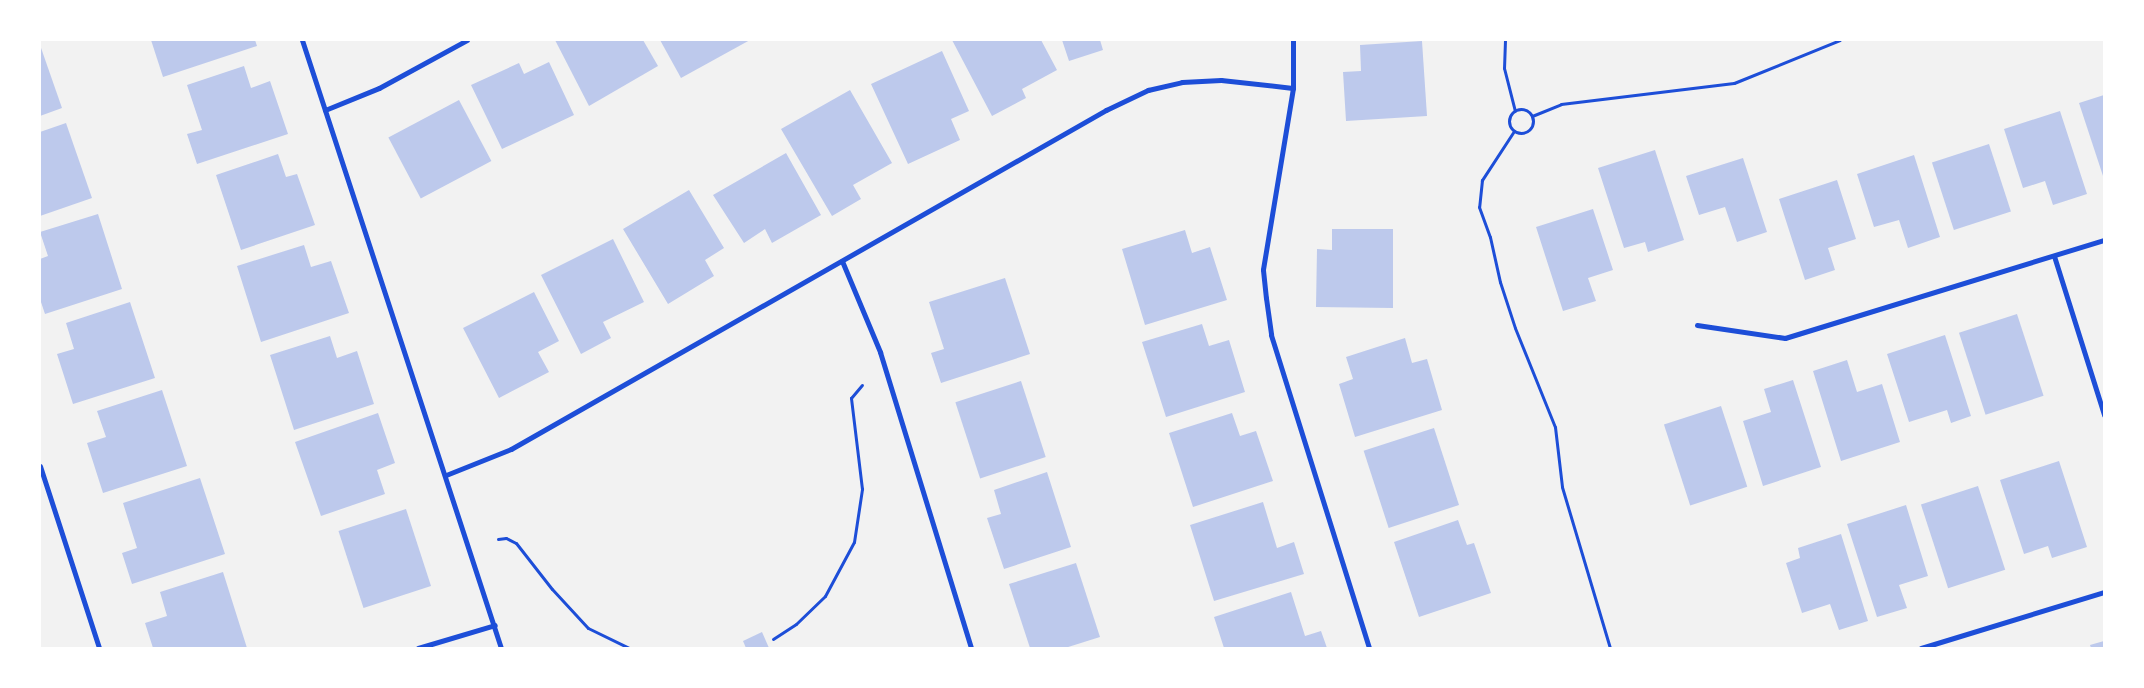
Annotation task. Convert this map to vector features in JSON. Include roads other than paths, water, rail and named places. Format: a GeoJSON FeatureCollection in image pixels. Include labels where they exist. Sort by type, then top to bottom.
{"type":"FeatureCollection","features":[{"type":"Feature","properties":{"kind":"street"},"geometry":{"type":"LineString","coordinates":[[302,40],[446,475],[501,648]]}},
{"type":"Feature","properties":{"kind":"street"},"geometry":{"type":"LineString","coordinates":[[325,110],[388,84],[467,40]]}},
{"type":"Feature","properties":{"kind":"street"},"geometry":{"type":"LineString","coordinates":[[1293,40],[1293,88],[1263,270],[1266,298],[1271,334],[1369,648]]}},
{"type":"Feature","properties":{"kind":"street"},"geometry":{"type":"LineString","coordinates":[[446,475],[511,449],[1148,90],[1182,82],[1221,80],[1293,88]]}},
{"type":"Feature","properties":{"kind":"street"},"geometry":{"type":"LineString","coordinates":[[1697,325],[1785,338],[2104,240]]}},
{"type":"Feature","properties":{"kind":"street"},"geometry":{"type":"LineString","coordinates":[[2054,256],[2104,415]]}},
{"type":"Feature","properties":{"kind":"street"},"geometry":{"type":"LineString","coordinates":[[842,261],[880,352],[971,648]]}},
{"type":"Feature","properties":{"kind":"street"},"geometry":{"type":"LineString","coordinates":[[40,466],[99,648]]}},
{"type":"Feature","properties":{"kind":"street"},"geometry":{"type":"LineString","coordinates":[[1921,648],[2104,592]]}},
{"type":"Feature","properties":{"kind":"street"},"geometry":{"type":"LineString","coordinates":[[418,648],[495,625]]}},
{"type":"Feature","properties":{"kind":"street"},"geometry":{"type":"LineString","coordinates":[[1940,642],[1941,648]]}}]}
